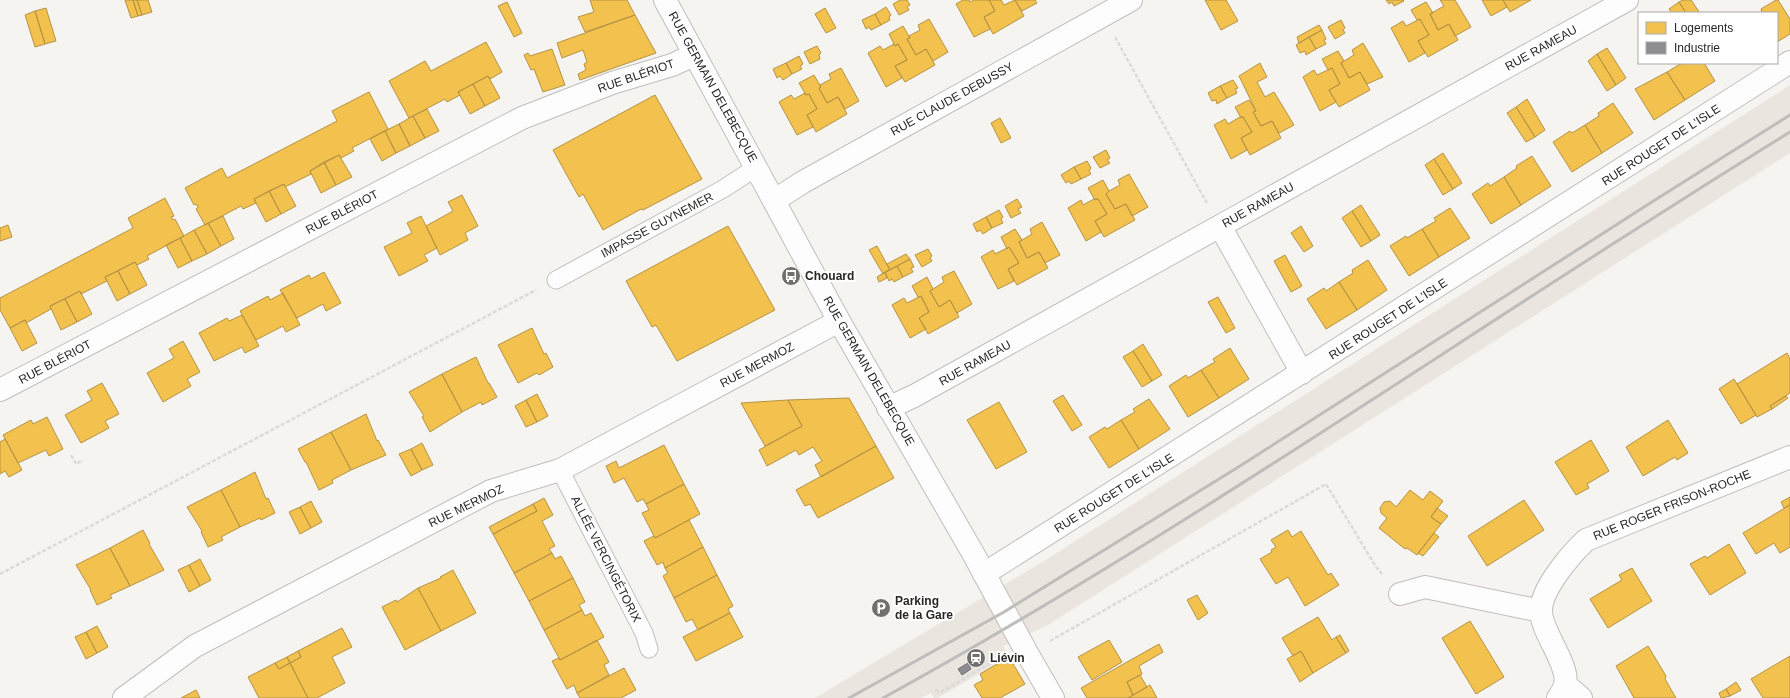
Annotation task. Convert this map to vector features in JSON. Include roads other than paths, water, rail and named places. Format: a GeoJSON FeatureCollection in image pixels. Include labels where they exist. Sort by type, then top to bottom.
{"type":"FeatureCollection","features":[{"type":"Feature","properties":{"kind":"street","name":"RUE GERMAIN DELEBECQUE"},"geometry":{"type":"LineString","coordinates":[[665,0],[736,133],[775,200],[839,321],[984,574],[1024,649],[1053,698]]}},
{"type":"Feature","properties":{"kind":"street","name":"RUE CLAUDE DEBUSSY"},"geometry":{"type":"LineString","coordinates":[[775,200],[803,182],[1131,0]]}},
{"type":"Feature","properties":{"kind":"street","name":"RUE RAMEAU"},"geometry":{"type":"LineString","coordinates":[[888,408],[914,396],[1628,0]]}},
{"type":"Feature","properties":{"kind":"street","name":"RUE BLÉRIOT"},"geometry":{"type":"LineString","coordinates":[[0,390],[522,118],[612,83],[672,65],[694,56]]}},
{"type":"Feature","properties":{"kind":"street","name":"RUE ROUGET DE L'ISLE"},"geometry":{"type":"LineString","coordinates":[[984,574],[1790,62]]}},
{"type":"Feature","properties":{"kind":"street"},"geometry":{"type":"LineString","coordinates":[[1220,226],[1302,373]]}},
{"type":"Feature","properties":{"kind":"street","name":"RUE MERMOZ"},"geometry":{"type":"LineString","coordinates":[[124,698],[195,646],[491,491],[560,470],[839,321]]}},
{"type":"Feature","properties":{"kind":"street","name":"RUE ROGER FRISON-ROCHE"},"geometry":{"type":"LineString","coordinates":[[1541,611],[1549,586],[1571,554],[1586,540],[1790,457]]}},
{"type":"Feature","properties":{"kind":"street"},"geometry":{"type":"LineString","coordinates":[[1400,594],[1425,587],[1541,611],[1555,650],[1566,673],[1568,693]]}},
{"type":"Feature","properties":{"kind":"lane","name":"IMPASSE GUYNEMER"},"geometry":{"type":"LineString","coordinates":[[556,280],[723,189],[757,167]]}},
{"type":"Feature","properties":{"kind":"lane","name":"ALLÉE VERCINGÉTORIX"},"geometry":{"type":"LineString","coordinates":[[560,470],[644,633],[649,648]]}},
{"type":"Feature","properties":{"kind":"railway"},"geometry":{"type":"LineString","coordinates":[[849,698],[1004,612],[1240,466],[1790,115]]}},
{"type":"Feature","properties":{"kind":"railway"},"geometry":{"type":"LineString","coordinates":[[883,698],[999,632],[1227,493],[1564,275],[1790,132]]}},
{"type":"Feature","properties":{"kind":"place","name":"Chouard"},"geometry":{"type":"Point","coordinates":[791,276]}},
{"type":"Feature","properties":{"kind":"place","name":"Parking de la Gare"},"geometry":{"type":"Point","coordinates":[881,608]}},
{"type":"Feature","properties":{"kind":"place","name":"Liévin"},"geometry":{"type":"Point","coordinates":[976,658]}}]}
